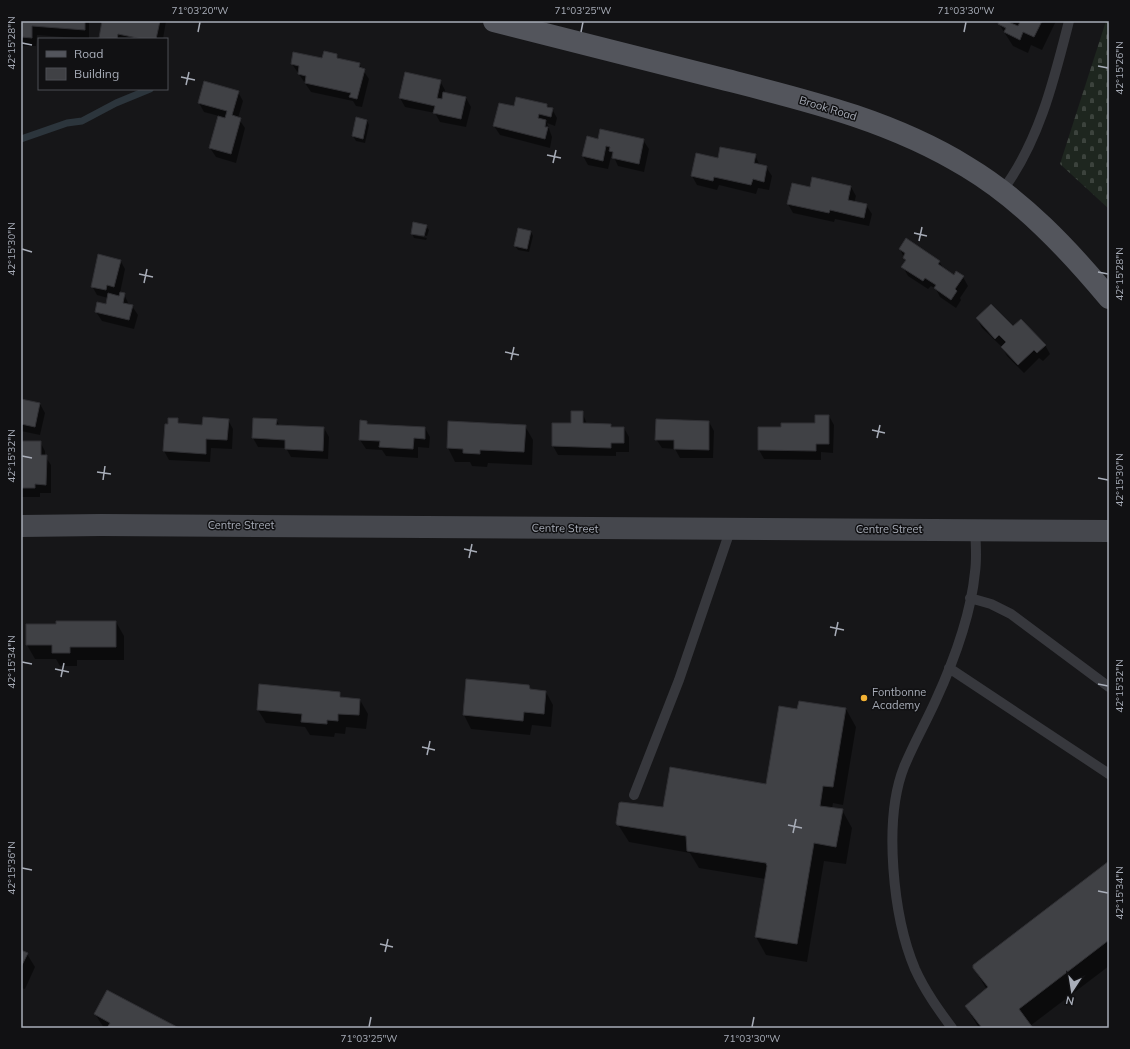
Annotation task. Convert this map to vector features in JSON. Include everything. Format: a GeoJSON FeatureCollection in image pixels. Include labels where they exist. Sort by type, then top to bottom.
{"type":"FeatureCollection","features":[{"type":"Feature","properties":{"kind":"main road","name":"Brook Road"},"geometry":{"type":"LineString","coordinates":[[494,21],[806,100],[858,117],[928,145],[968,167],[1002,191],[1059,242],[1109,298]]}},
{"type":"Feature","properties":{"kind":"street","name":"Centre Street"},"geometry":{"type":"LineString","coordinates":[[21,526],[86,525],[679,529],[975,529],[1109,531]]}},
{"type":"Feature","properties":{"kind":"lane"},"geometry":{"type":"LineString","coordinates":[[1002,191],[1017,170],[1029,147],[1052,85],[1069,21]]}},
{"type":"Feature","properties":{"kind":"lane"},"geometry":{"type":"LineString","coordinates":[[634,795],[679,680],[731,528]]}},
{"type":"Feature","properties":{"kind":"lane"},"geometry":{"type":"LineString","coordinates":[[952,1028],[932,1000],[915,967],[900,913],[892,838],[895,796],[902,774],[949,668],[970,598],[975,571],[975,529]]}},
{"type":"Feature","properties":{"kind":"lane"},"geometry":{"type":"LineString","coordinates":[[970,598],[991,604],[1011,614],[1109,687]]}},
{"type":"Feature","properties":{"kind":"lane"},"geometry":{"type":"LineString","coordinates":[[949,668],[1109,774]]}},
{"type":"Feature","properties":{"kind":"green space"},"geometry":{"type":"Polygon","coordinates":[[[1106,21],[1109,21],[1109,209],[1060,164],[1106,21]]]}},
{"type":"Feature","properties":{"kind":"building"},"geometry":{"type":"Polygon","coordinates":[[[21,21],[85,21],[85,30],[32,26],[32,38],[21,37],[21,21]]]}},
{"type":"Feature","properties":{"kind":"building"},"geometry":{"type":"Polygon","coordinates":[[[102,21],[160,21],[156,38],[137,38],[118,34],[117,38],[99,38],[102,21]]]}},
{"type":"Feature","properties":{"kind":"building"},"geometry":{"type":"Polygon","coordinates":[[[999,21],[1006,21],[1018,26],[1019,21],[1042,21],[1034,37],[1023,32],[1020,40],[1004,32],[1006,28],[998,24],[999,21]]]}},
{"type":"Feature","properties":{"kind":"building"},"geometry":{"type":"Polygon","coordinates":[[[324,51],[337,54],[337,58],[360,63],[359,67],[365,69],[357,99],[349,97],[351,93],[305,83],[306,76],[298,74],[299,66],[291,64],[293,52],[322,58],[324,51]]]}},
{"type":"Feature","properties":{"kind":"building"},"geometry":{"type":"Polygon","coordinates":[[[405,72],[441,80],[437,98],[442,99],[443,92],[466,97],[461,119],[433,113],[435,106],[399,98],[405,72]]]}},
{"type":"Feature","properties":{"kind":"building"},"geometry":{"type":"Polygon","coordinates":[[[204,81],[239,91],[232,115],[241,118],[231,154],[209,148],[218,116],[225,118],[227,111],[198,103],[204,81]]]}},
{"type":"Feature","properties":{"kind":"building"},"geometry":{"type":"Polygon","coordinates":[[[516,97],[547,104],[547,107],[553,108],[551,117],[539,114],[538,118],[546,120],[545,127],[548,127],[545,139],[493,126],[499,103],[514,106],[516,97]]]}},
{"type":"Feature","properties":{"kind":"building"},"geometry":{"type":"Polygon","coordinates":[[[356,117],[367,120],[363,139],[352,136],[356,117]]]}},
{"type":"Feature","properties":{"kind":"building"},"geometry":{"type":"Polygon","coordinates":[[[600,129],[644,139],[639,164],[612,158],[613,152],[609,151],[610,147],[606,146],[603,161],[582,156],[587,136],[598,139],[600,129]]]}},
{"type":"Feature","properties":{"kind":"building"},"geometry":{"type":"Polygon","coordinates":[[[720,147],[756,154],[754,163],[767,166],[764,182],[753,179],[751,185],[714,177],[713,181],[691,176],[696,153],[718,158],[720,147]]]}},
{"type":"Feature","properties":{"kind":"building"},"geometry":{"type":"Polygon","coordinates":[[[812,177],[851,186],[848,200],[867,204],[864,218],[830,210],[829,213],[787,204],[792,183],[810,187],[812,177]]]}},
{"type":"Feature","properties":{"kind":"building"},"geometry":{"type":"Polygon","coordinates":[[[413,222],[427,225],[424,236],[411,234],[413,222]]]}},
{"type":"Feature","properties":{"kind":"building"},"geometry":{"type":"Polygon","coordinates":[[[518,228],[531,231],[527,249],[514,246],[518,228]]]}},
{"type":"Feature","properties":{"kind":"building"},"geometry":{"type":"Polygon","coordinates":[[[906,238],[940,261],[938,264],[954,275],[956,271],[964,276],[955,289],[957,291],[951,300],[934,288],[936,285],[925,278],[923,281],[901,267],[906,260],[903,258],[905,253],[899,249],[906,238]]]}},
{"type":"Feature","properties":{"kind":"building"},"geometry":{"type":"Polygon","coordinates":[[[98,254],[121,260],[114,287],[107,285],[106,290],[91,287],[98,254]]]}},
{"type":"Feature","properties":{"kind":"building"},"geometry":{"type":"Polygon","coordinates":[[[120,292],[125,293],[123,303],[133,305],[129,320],[95,312],[97,302],[106,304],[108,293],[119,296],[120,292]]]}},
{"type":"Feature","properties":{"kind":"building"},"geometry":{"type":"Polygon","coordinates":[[[991,304],[1013,326],[1021,319],[1046,345],[1037,353],[1034,350],[1018,365],[1001,347],[1006,342],[999,335],[995,339],[976,318],[991,304]]]}},
{"type":"Feature","properties":{"kind":"building"},"geometry":{"type":"Polygon","coordinates":[[[21,399],[40,403],[35,427],[21,424],[21,399]]]}},
{"type":"Feature","properties":{"kind":"building"},"geometry":{"type":"Polygon","coordinates":[[[571,411],[583,411],[583,423],[611,424],[611,427],[624,427],[624,443],[611,443],[611,448],[552,446],[552,423],[571,423],[571,411]]]}},
{"type":"Feature","properties":{"kind":"building"},"geometry":{"type":"Polygon","coordinates":[[[815,415],[829,415],[829,444],[816,444],[816,451],[758,450],[758,427],[781,427],[781,423],[815,423],[815,415]]]}},
{"type":"Feature","properties":{"kind":"building"},"geometry":{"type":"Polygon","coordinates":[[[203,417],[229,419],[227,440],[206,439],[206,454],[163,451],[165,424],[168,424],[168,418],[178,418],[178,423],[202,425],[203,417]]]}},
{"type":"Feature","properties":{"kind":"building"},"geometry":{"type":"Polygon","coordinates":[[[253,418],[277,419],[276,425],[324,427],[323,451],[285,449],[285,440],[252,438],[253,418]]]}},
{"type":"Feature","properties":{"kind":"building"},"geometry":{"type":"Polygon","coordinates":[[[656,419],[709,421],[709,450],[674,449],[674,440],[655,440],[656,419]]]}},
{"type":"Feature","properties":{"kind":"building"},"geometry":{"type":"Polygon","coordinates":[[[360,420],[367,421],[367,424],[425,427],[425,439],[414,438],[413,449],[379,447],[380,441],[359,440],[360,420]]]}},
{"type":"Feature","properties":{"kind":"building"},"geometry":{"type":"Polygon","coordinates":[[[448,421],[526,425],[524,452],[480,450],[480,454],[463,453],[463,449],[447,448],[448,421]]]}},
{"type":"Feature","properties":{"kind":"building"},"geometry":{"type":"Polygon","coordinates":[[[21,441],[41,441],[41,455],[47,455],[46,485],[35,484],[35,488],[21,488],[21,441]]]}},
{"type":"Feature","properties":{"kind":"building"},"geometry":{"type":"Polygon","coordinates":[[[56,621],[116,621],[116,647],[70,647],[70,653],[52,653],[52,645],[26,645],[26,624],[56,624],[56,621]]]}},
{"type":"Feature","properties":{"kind":"building"},"geometry":{"type":"Polygon","coordinates":[[[466,679],[529,685],[530,689],[546,691],[544,714],[524,712],[523,721],[463,715],[466,679]]]}},
{"type":"Feature","properties":{"kind":"building"},"geometry":{"type":"Polygon","coordinates":[[[259,684],[340,692],[340,697],[360,699],[359,715],[338,714],[338,721],[327,720],[327,724],[301,722],[302,714],[257,710],[259,684]]]}},
{"type":"Feature","properties":{"kind":"building"},"geometry":{"type":"Polygon","coordinates":[[[799,701],[846,708],[833,787],[823,786],[820,806],[843,809],[836,847],[814,843],[797,944],[755,937],[767,866],[766,863],[687,851],[686,836],[617,825],[616,823],[619,803],[621,802],[663,807],[670,767],[766,784],[779,706],[797,709],[799,701]]]}},
{"type":"Feature","properties":{"kind":"building"},"geometry":{"type":"Polygon","coordinates":[[[1109,861],[1109,940],[1019,1009],[1033,1028],[982,1028],[965,1006],[988,987],[973,968],[973,965],[1109,861]]]}},
{"type":"Feature","properties":{"kind":"building"},"geometry":{"type":"Polygon","coordinates":[[[21,950],[28,953],[21,967],[21,950]]]}},
{"type":"Feature","properties":{"kind":"building"},"geometry":{"type":"Polygon","coordinates":[[[107,990],[179,1028],[107,1028],[110,1023],[94,1014],[107,990]]]}},
{"type":"Feature","properties":{"kind":"waterway"},"geometry":{"type":"LineString","coordinates":[[21,139],[67,123],[82,121],[116,103],[148,90]]}},
{"type":"Feature","properties":{"kind":"place","name":"Fontbonne Academy"},"geometry":{"type":"Point","coordinates":[864,698]}}]}
